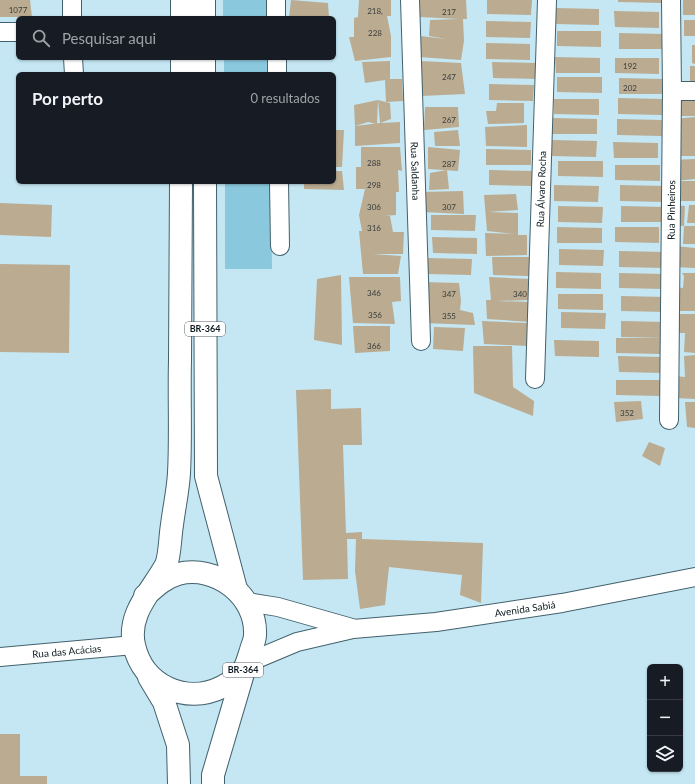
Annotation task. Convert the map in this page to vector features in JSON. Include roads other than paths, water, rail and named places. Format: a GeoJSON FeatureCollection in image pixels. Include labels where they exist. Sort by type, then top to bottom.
{"type":"FeatureCollection","features":[{"type":"Feature","properties":{"kind":"main road"},"geometry":{"type":"LineString","coordinates":[[182,0],[182,16]]}},
{"type":"Feature","properties":{"kind":"main road"},"geometry":{"type":"LineString","coordinates":[[204,0],[204,16]]}},
{"type":"Feature","properties":{"kind":"main road"},"geometry":{"type":"LineString","coordinates":[[182,60],[182,72]]}},
{"type":"Feature","properties":{"kind":"main road"},"geometry":{"type":"LineString","coordinates":[[204,60],[204,72]]}},
{"type":"Feature","properties":{"kind":"main road","name":"BR-364"},"geometry":{"type":"LineString","coordinates":[[181,184],[179,474],[167,563],[137,611],[133,628],[138,655],[154,680],[172,690],[192,695],[212,692],[230,683],[245,666]]}},
{"type":"Feature","properties":{"kind":"main road","name":"BR-364"},"geometry":{"type":"LineString","coordinates":[[204,184],[206,476],[241,596],[254,619],[255,636],[213,775],[213,784]]}},
{"type":"Feature","properties":{"kind":"main road","name":"BR-364"},"geometry":{"type":"LineString","coordinates":[[145,596],[160,582],[178,574],[199,572],[219,578],[241,596]]}},
{"type":"Feature","properties":{"kind":"main road"},"geometry":{"type":"LineString","coordinates":[[138,655],[164,702],[178,745],[179,784]]}},
{"type":"Feature","properties":{"kind":"street"},"geometry":{"type":"LineString","coordinates":[[72,0],[72,16]]}},
{"type":"Feature","properties":{"kind":"street"},"geometry":{"type":"LineString","coordinates":[[276,0],[276,16]]}},
{"type":"Feature","properties":{"kind":"street","name":"Rua Saldanha"},"geometry":{"type":"LineString","coordinates":[[410,0],[421,341]]}},
{"type":"Feature","properties":{"kind":"street","name":"Rua Álvaro Rocha"},"geometry":{"type":"LineString","coordinates":[[535,379],[546,0]]}},
{"type":"Feature","properties":{"kind":"street","name":"Rua Pinheiros"},"geometry":{"type":"LineString","coordinates":[[669,420],[672,91],[671,0]]}},
{"type":"Feature","properties":{"kind":"street"},"geometry":{"type":"LineString","coordinates":[[0,32],[16,32]]}},
{"type":"Feature","properties":{"kind":"street"},"geometry":{"type":"LineString","coordinates":[[73,60],[74,72]]}},
{"type":"Feature","properties":{"kind":"street"},"geometry":{"type":"LineString","coordinates":[[277,60],[277,72]]}},
{"type":"Feature","properties":{"kind":"street"},"geometry":{"type":"LineString","coordinates":[[672,91],[695,91]]}},
{"type":"Feature","properties":{"kind":"street"},"geometry":{"type":"LineString","coordinates":[[279,184],[280,246]]}},
{"type":"Feature","properties":{"kind":"street","name":"Avenida Sabiá"},"geometry":{"type":"LineString","coordinates":[[245,666],[296,642],[353,629],[436,622],[562,604],[695,577]]}},
{"type":"Feature","properties":{"kind":"street","name":"Avenida Sabiá"},"geometry":{"type":"LineString","coordinates":[[241,596],[353,629]]}},
{"type":"Feature","properties":{"kind":"street","name":"Rua das Acácias"},"geometry":{"type":"LineString","coordinates":[[0,656],[138,655]]}}]}
